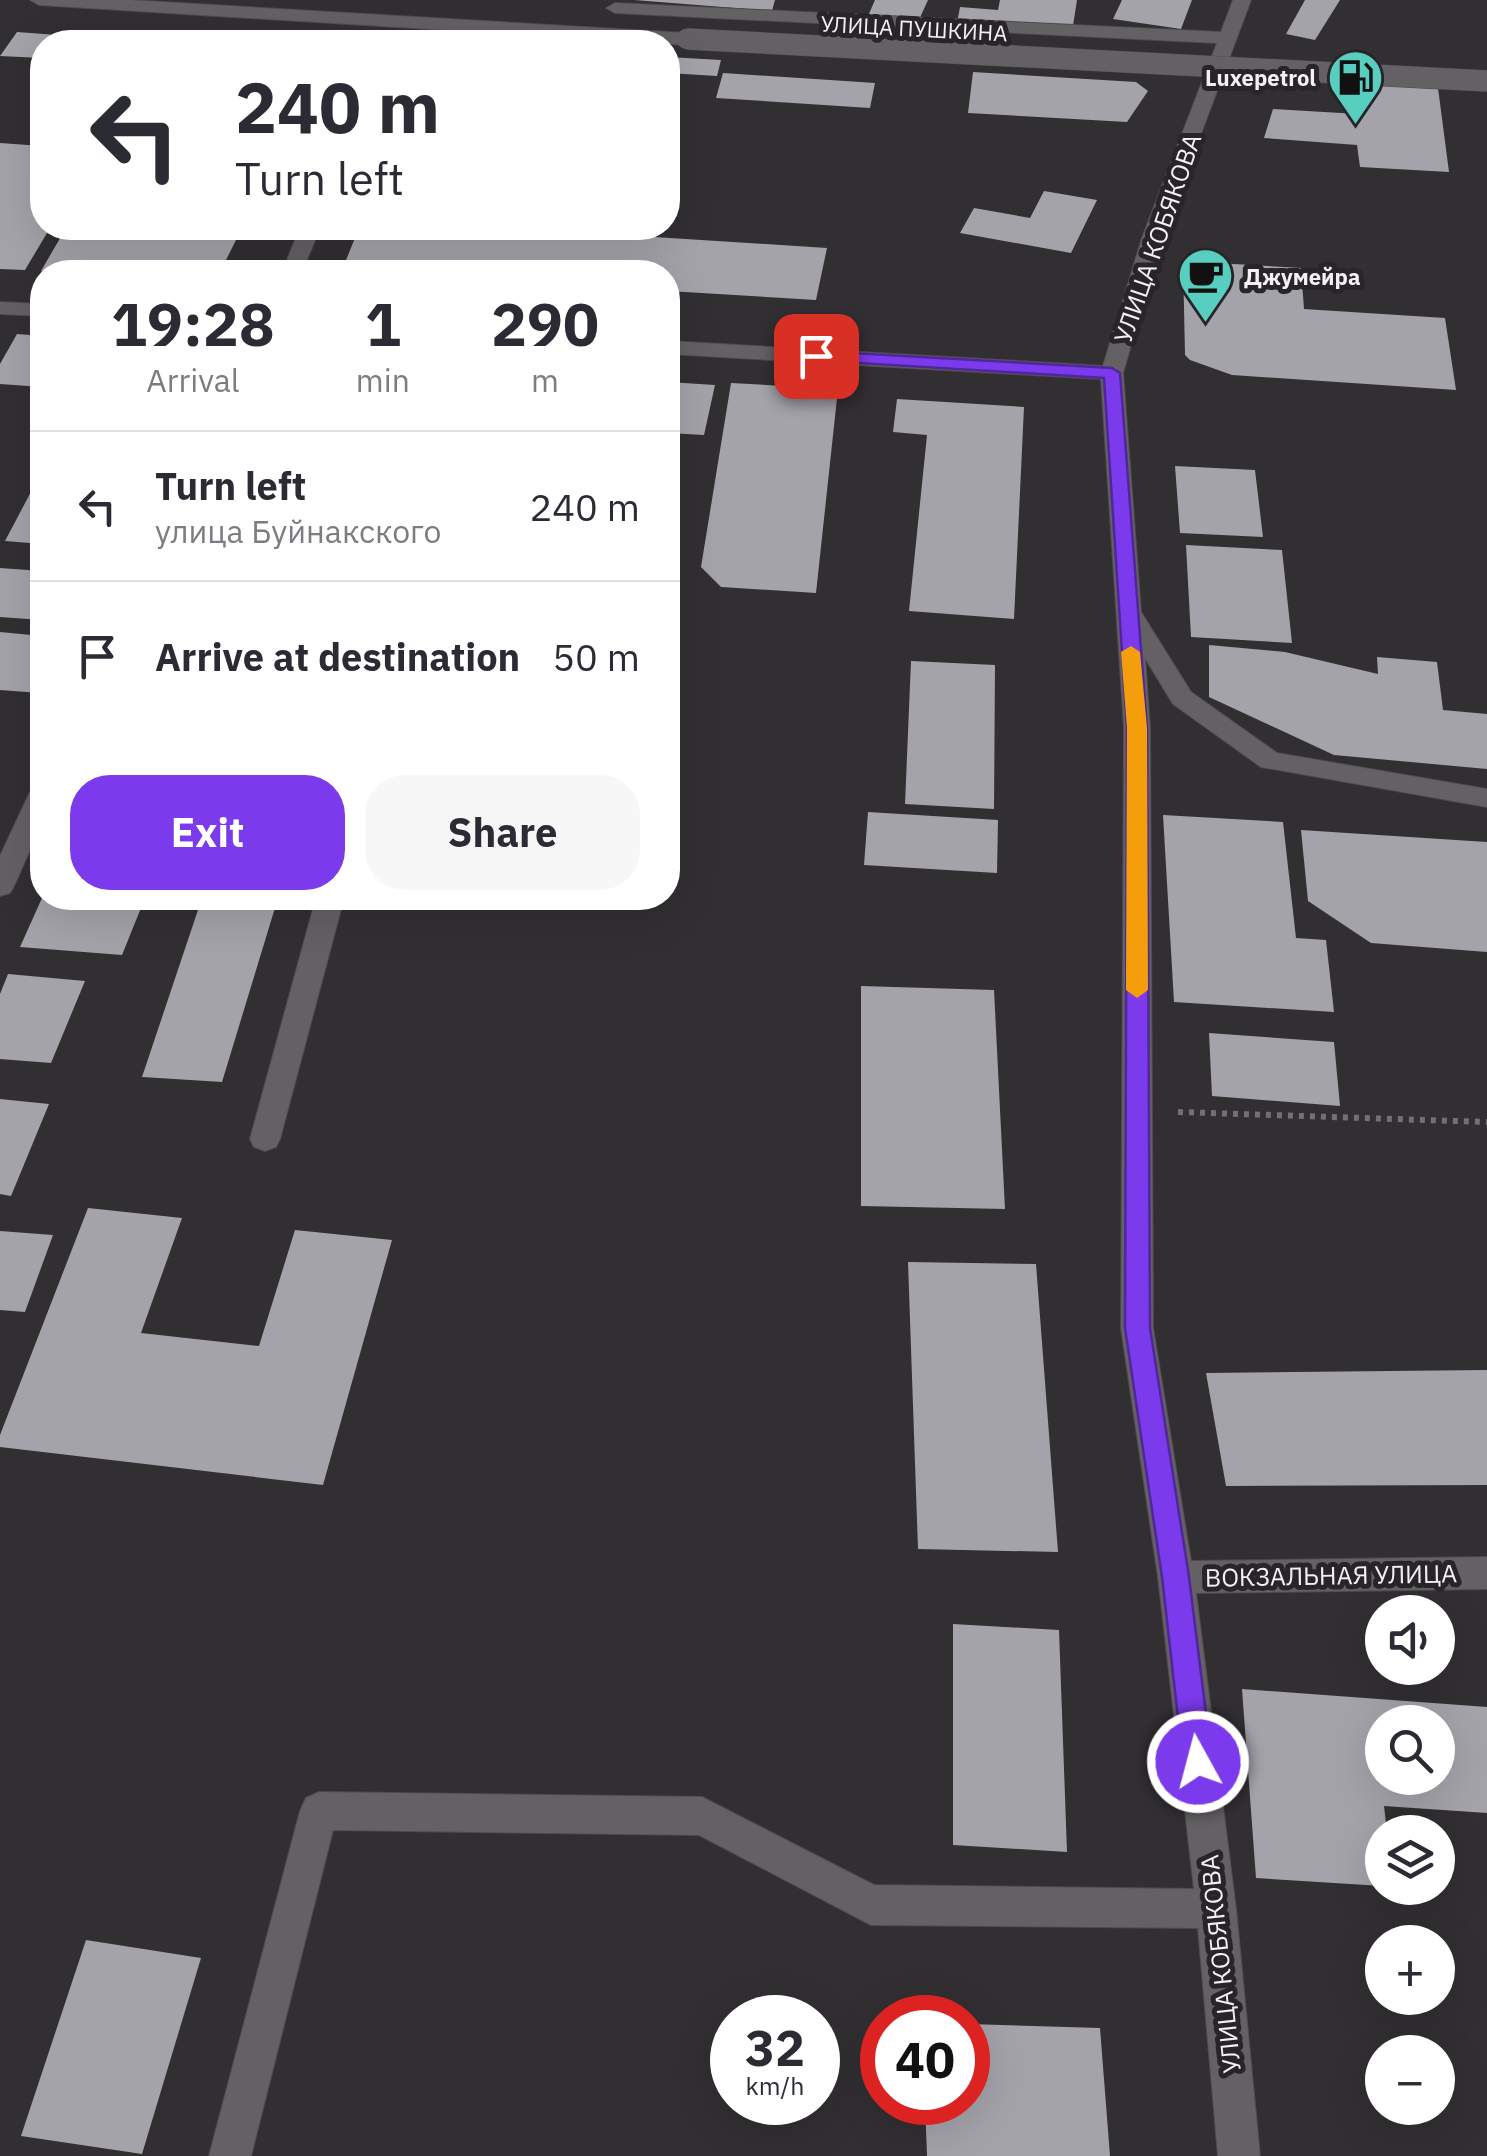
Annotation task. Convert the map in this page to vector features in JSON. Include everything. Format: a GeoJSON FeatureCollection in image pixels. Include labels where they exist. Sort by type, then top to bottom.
{"type":"FeatureCollection","features":[{"type":"Feature","properties":{"kind":"street","name":"УЛИЦА ПУШКИНА"},"geometry":{"type":"LineString","coordinates":[[38,0],[522,30]]}},
{"type":"Feature","properties":{"kind":"street"},"geometry":{"type":"LineString","coordinates":[[390,30],[403,0]]}},
{"type":"Feature","properties":{"kind":"street","name":"УЛИЦА КОБЯКОВА"},"geometry":{"type":"LineString","coordinates":[[1239,2156],[1216,1910],[1176,1577],[1138,1328],[1137,728],[1112,373],[1152,238],[1242,0]]}},
{"type":"Feature","properties":{"kind":"street"},"geometry":{"type":"LineString","coordinates":[[615,8],[1228,38]]}},
{"type":"Feature","properties":{"kind":"street","name":"УЛИЦА ПУШКИНА"},"geometry":{"type":"LineString","coordinates":[[680,39],[1487,80]]}},
{"type":"Feature","properties":{"kind":"street"},"geometry":{"type":"LineString","coordinates":[[0,308],[30,309]]}},
{"type":"Feature","properties":{"kind":"street"},"geometry":{"type":"LineString","coordinates":[[680,348],[1112,373]]}},
{"type":"Feature","properties":{"kind":"street"},"geometry":{"type":"LineString","coordinates":[[1127,611],[1182,698],[1270,761],[1487,798]]}},
{"type":"Feature","properties":{"kind":"street"},"geometry":{"type":"LineString","coordinates":[[0,886],[30,820]]}},
{"type":"Feature","properties":{"kind":"street"},"geometry":{"type":"LineString","coordinates":[[266,1138],[327,910]]}},
{"type":"Feature","properties":{"kind":"street","name":"ВОКЗАЛЬНАЯ УЛИЦА"},"geometry":{"type":"LineString","coordinates":[[1176,1577],[1487,1572]]}},
{"type":"Feature","properties":{"kind":"street"},"geometry":{"type":"LineString","coordinates":[[230,2156],[320,1811],[702,1816],[871,1905],[1216,1910]]}},
{"type":"Feature","properties":{"kind":"path"},"geometry":{"type":"LineString","coordinates":[[1137,1110],[1487,1122]]}},
{"type":"Feature","properties":{"kind":"building"},"geometry":{"type":"Polygon","coordinates":[[[634,0],[775,0],[772,11],[634,0]]]}},
{"type":"Feature","properties":{"kind":"building"},"geometry":{"type":"Polygon","coordinates":[[[875,0],[928,0],[918,22],[868,16],[875,0]]]}},
{"type":"Feature","properties":{"kind":"building"},"geometry":{"type":"Polygon","coordinates":[[[1000,0],[1077,0],[1072,32],[957,23],[960,7],[998,10],[1000,0]]]}},
{"type":"Feature","properties":{"kind":"building"},"geometry":{"type":"Polygon","coordinates":[[[1122,0],[1192,0],[1181,29],[1113,19],[1122,0]]]}},
{"type":"Feature","properties":{"kind":"building"},"geometry":{"type":"Polygon","coordinates":[[[1305,0],[1340,0],[1315,40],[1286,34],[1305,0]]]}},
{"type":"Feature","properties":{"kind":"building"},"geometry":{"type":"Polygon","coordinates":[[[17,32],[30,33],[30,57],[0,56],[17,32]]]}},
{"type":"Feature","properties":{"kind":"building"},"geometry":{"type":"Polygon","coordinates":[[[680,58],[721,60],[717,76],[680,74],[680,58]]]}},
{"type":"Feature","properties":{"kind":"building"},"geometry":{"type":"Polygon","coordinates":[[[973,72],[1136,82],[1148,91],[1127,122],[968,113],[973,72]]]}},
{"type":"Feature","properties":{"kind":"building"},"geometry":{"type":"Polygon","coordinates":[[[723,73],[875,83],[870,108],[716,98],[723,73]]]}},
{"type":"Feature","properties":{"kind":"building","name":"Luxepetrol"},"geometry":{"type":"Polygon","coordinates":[[[1354,84],[1438,88],[1449,172],[1360,167],[1357,145],[1264,138],[1273,109],[1358,114],[1354,84]]]}},
{"type":"Feature","properties":{"kind":"building"},"geometry":{"type":"Polygon","coordinates":[[[0,143],[30,145],[30,240],[43,240],[25,270],[0,269],[0,143]]]}},
{"type":"Feature","properties":{"kind":"building"},"geometry":{"type":"Polygon","coordinates":[[[1044,191],[1097,200],[1071,253],[960,233],[974,208],[1030,218],[1044,191]]]}},
{"type":"Feature","properties":{"kind":"building"},"geometry":{"type":"Polygon","coordinates":[[[680,239],[827,248],[816,300],[680,292],[680,260],[346,260],[354,240],[680,239]]]}},
{"type":"Feature","properties":{"kind":"building"},"geometry":{"type":"Polygon","coordinates":[[[59,240],[236,240],[226,260],[47,260],[59,240]]]}},
{"type":"Feature","properties":{"kind":"building"},"geometry":{"type":"Polygon","coordinates":[[[1183,261],[1301,268],[1304,309],[1445,318],[1456,390],[1232,375],[1190,360],[1185,355],[1183,261]]]}},
{"type":"Feature","properties":{"kind":"building"},"geometry":{"type":"Polygon","coordinates":[[[17,334],[30,335],[30,386],[0,384],[0,364],[17,334]]]}},
{"type":"Feature","properties":{"kind":"building"},"geometry":{"type":"Polygon","coordinates":[[[680,383],[715,385],[704,435],[680,434],[680,383]]]}},
{"type":"Feature","properties":{"kind":"building"},"geometry":{"type":"Polygon","coordinates":[[[731,383],[838,389],[816,593],[721,587],[701,567],[731,383]]]}},
{"type":"Feature","properties":{"kind":"building"},"geometry":{"type":"Polygon","coordinates":[[[897,399],[1024,407],[1014,619],[909,611],[927,435],[893,432],[897,399]]]}},
{"type":"Feature","properties":{"kind":"building"},"geometry":{"type":"Polygon","coordinates":[[[1175,466],[1255,470],[1263,537],[1180,533],[1175,466]]]}},
{"type":"Feature","properties":{"kind":"building"},"geometry":{"type":"Polygon","coordinates":[[[30,494],[30,543],[5,541],[30,494]]]}},
{"type":"Feature","properties":{"kind":"building"},"geometry":{"type":"Polygon","coordinates":[[[1186,545],[1282,550],[1292,643],[1191,637],[1186,545]]]}},
{"type":"Feature","properties":{"kind":"building"},"geometry":{"type":"Polygon","coordinates":[[[0,568],[30,570],[30,619],[0,617],[0,568]]]}},
{"type":"Feature","properties":{"kind":"building"},"geometry":{"type":"Polygon","coordinates":[[[0,632],[30,635],[30,692],[0,690],[0,632]]]}},
{"type":"Feature","properties":{"kind":"building"},"geometry":{"type":"Polygon","coordinates":[[[1209,645],[1285,652],[1378,674],[1377,657],[1437,662],[1443,710],[1487,714],[1487,769],[1334,755],[1209,697],[1209,645]]]}},
{"type":"Feature","properties":{"kind":"building"},"geometry":{"type":"Polygon","coordinates":[[[911,661],[995,665],[994,809],[905,804],[911,661]]]}},
{"type":"Feature","properties":{"kind":"building"},"geometry":{"type":"Polygon","coordinates":[[[868,812],[998,820],[997,873],[864,865],[868,812]]]}},
{"type":"Feature","properties":{"kind":"building"},"geometry":{"type":"Polygon","coordinates":[[[1163,815],[1283,822],[1296,938],[1326,940],[1334,1012],[1174,1002],[1163,815]]]}},
{"type":"Feature","properties":{"kind":"building"},"geometry":{"type":"Polygon","coordinates":[[[1301,830],[1487,842],[1487,952],[1371,943],[1308,901],[1301,830]]]}},
{"type":"Feature","properties":{"kind":"building"},"geometry":{"type":"Polygon","coordinates":[[[37,910],[140,910],[122,955],[20,947],[37,910]]]}},
{"type":"Feature","properties":{"kind":"building"},"geometry":{"type":"Polygon","coordinates":[[[198,910],[274,910],[222,1082],[142,1077],[198,910]]]}},
{"type":"Feature","properties":{"kind":"building"},"geometry":{"type":"Polygon","coordinates":[[[8,974],[85,981],[51,1063],[0,1059],[0,994],[8,974]]]}},
{"type":"Feature","properties":{"kind":"building"},"geometry":{"type":"Polygon","coordinates":[[[861,986],[994,990],[1005,1209],[861,1206],[861,986]]]}},
{"type":"Feature","properties":{"kind":"building"},"geometry":{"type":"Polygon","coordinates":[[[1209,1033],[1334,1042],[1340,1106],[1212,1096],[1209,1033]]]}},
{"type":"Feature","properties":{"kind":"building"},"geometry":{"type":"Polygon","coordinates":[[[0,1099],[49,1104],[11,1196],[0,1194],[0,1099]]]}},
{"type":"Feature","properties":{"kind":"building"},"geometry":{"type":"Polygon","coordinates":[[[88,1208],[182,1218],[141,1333],[259,1346],[295,1230],[392,1240],[323,1485],[0,1447],[0,1435],[88,1208]]]}},
{"type":"Feature","properties":{"kind":"building"},"geometry":{"type":"Polygon","coordinates":[[[0,1231],[53,1235],[25,1312],[0,1310],[0,1231]]]}},
{"type":"Feature","properties":{"kind":"building"},"geometry":{"type":"Polygon","coordinates":[[[908,1262],[1036,1264],[1058,1552],[918,1549],[908,1262]]]}},
{"type":"Feature","properties":{"kind":"building"},"geometry":{"type":"Polygon","coordinates":[[[1487,1370],[1487,1485],[1226,1486],[1206,1373],[1487,1370]]]}},
{"type":"Feature","properties":{"kind":"building"},"geometry":{"type":"Polygon","coordinates":[[[953,1624],[1059,1630],[1067,1852],[953,1845],[953,1624]]]}},
{"type":"Feature","properties":{"kind":"building"},"geometry":{"type":"Polygon","coordinates":[[[1242,1689],[1487,1707],[1487,1813],[1384,1806],[1385,1815],[1365,1815],[1365,1885],[1256,1878],[1242,1689]]]}},
{"type":"Feature","properties":{"kind":"building"},"geometry":{"type":"Polygon","coordinates":[[[86,1940],[201,1958],[142,2154],[21,2136],[86,1940]]]}},
{"type":"Feature","properties":{"kind":"building"},"geometry":{"type":"Polygon","coordinates":[[[990,2025],[1100,2028],[1110,2156],[927,2156],[926,2125],[990,2125],[990,2025]]]}},
{"type":"Feature","properties":{"kind":"slow traffic"},"geometry":{"type":"LineString","coordinates":[[1131,652],[1137,728],[1137,990]]}},
{"type":"Feature","properties":{"kind":"place","name":"Luxepetrol"},"geometry":{"type":"Point","coordinates":[1355,126]}},
{"type":"Feature","properties":{"kind":"place","name":"Джумейра"},"geometry":{"type":"Point","coordinates":[1205,325]}},
{"type":"Feature","properties":{"kind":"route"},"geometry":{"type":"LineString","coordinates":[[816,356],[1112,373],[1137,728],[1138,1328],[1176,1577],[1198,1762]]}}]}
